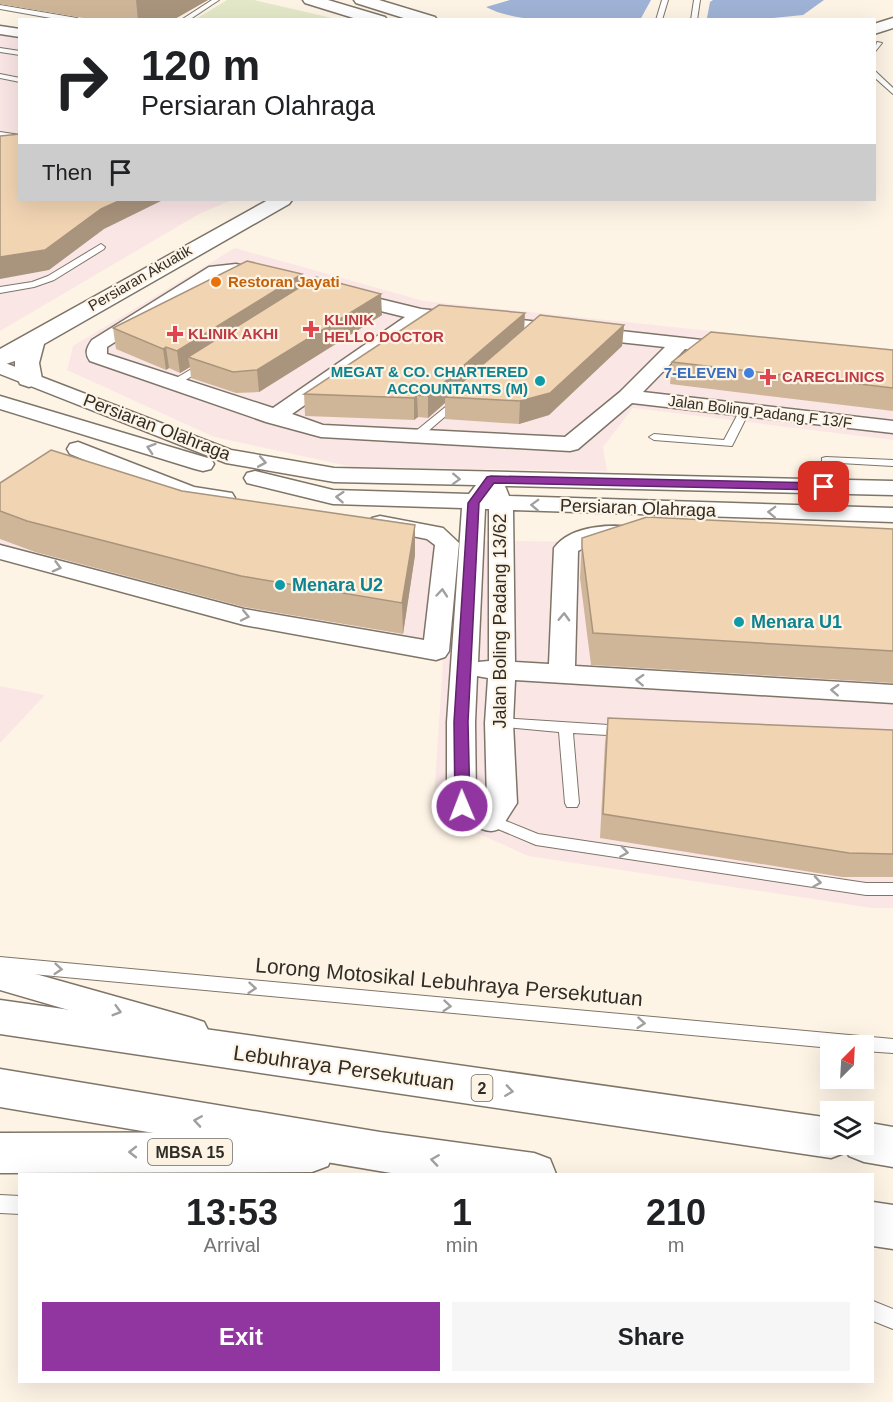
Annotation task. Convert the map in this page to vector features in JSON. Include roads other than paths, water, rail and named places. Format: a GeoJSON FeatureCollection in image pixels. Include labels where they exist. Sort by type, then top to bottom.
{"type":"FeatureCollection","features":[{"type":"Feature","properties":{"kind":"main road"},"geometry":{"type":"LineString","coordinates":[[311,0],[380,8],[421,18]]}},
{"type":"Feature","properties":{"kind":"main road"},"geometry":{"type":"LineString","coordinates":[[362,0],[380,8]]}},
{"type":"Feature","properties":{"kind":"main road"},"geometry":{"type":"LineString","coordinates":[[879,41],[893,23]]}},
{"type":"Feature","properties":{"kind":"main road","name":"Persiaran Akuatik"},"geometry":{"type":"LineString","coordinates":[[1,360],[35,338],[280,201]]}},
{"type":"Feature","properties":{"kind":"main road"},"geometry":{"type":"LineString","coordinates":[[30,379],[26,368],[28,353],[35,338]]}},
{"type":"Feature","properties":{"kind":"main road","name":"Lebuhraya Persekutuan"},"geometry":{"type":"LineString","coordinates":[[0,1017],[820,1136]]}},
{"type":"Feature","properties":{"kind":"main road"},"geometry":{"type":"LineString","coordinates":[[0,1088],[380,1152],[527,1173]]}},
{"type":"Feature","properties":{"kind":"main road"},"geometry":{"type":"LineString","coordinates":[[874,1143],[893,1146]]}},
{"type":"Feature","properties":{"kind":"main road","name":"MBSA 15"},"geometry":{"type":"LineString","coordinates":[[0,1153],[380,1152]]}},
{"type":"Feature","properties":{"kind":"main road"},"geometry":{"type":"LineString","coordinates":[[874,1224],[893,1227]]}},
{"type":"Feature","properties":{"kind":"street"},"geometry":{"type":"LineString","coordinates":[[0,23],[18,26]]}},
{"type":"Feature","properties":{"kind":"street"},"geometry":{"type":"LineString","coordinates":[[0,30],[18,33]]}},
{"type":"Feature","properties":{"kind":"street"},"geometry":{"type":"LineString","coordinates":[[289,283],[236,270],[215,271],[99,344],[96,350],[97,357],[321,431],[570,444],[627,396],[680,343]]}},
{"type":"Feature","properties":{"kind":"street"},"geometry":{"type":"LineString","coordinates":[[332,293],[421,315],[536,330],[751,350]]}},
{"type":"Feature","properties":{"kind":"street"},"geometry":{"type":"LineString","coordinates":[[274,417],[421,315]]}},
{"type":"Feature","properties":{"kind":"street","name":"Persiaran Olahraga"},"geometry":{"type":"LineString","coordinates":[[1,360],[30,379],[226,456],[334,475],[893,488]]}},
{"type":"Feature","properties":{"kind":"street","name":"Jalan Boling Padang F 13/F"},"geometry":{"type":"LineString","coordinates":[[627,396],[893,427]]}},
{"type":"Feature","properties":{"kind":"street","name":"Persiaran Olahraga"},"geometry":{"type":"LineString","coordinates":[[0,402],[197,463],[333,497],[893,515]]}},
{"type":"Feature","properties":{"kind":"street"},"geometry":{"type":"LineString","coordinates":[[58,462],[102,433]]}},
{"type":"Feature","properties":{"kind":"street"},"geometry":{"type":"LineString","coordinates":[[570,444],[571,482]]}},
{"type":"Feature","properties":{"kind":"street"},"geometry":{"type":"LineString","coordinates":[[78,449],[189,493],[246,502]]}},
{"type":"Feature","properties":{"kind":"street","name":"Jalan Boling Padang 13/62"},"geometry":{"type":"LineString","coordinates":[[491,480],[501,504],[502,671],[499,723],[502,803],[491,820],[462,806],[461,722],[474,503],[491,480]]}},
{"type":"Feature","properties":{"kind":"street"},"geometry":{"type":"LineString","coordinates":[[395,500],[413,507],[473,543]]}},
{"type":"Feature","properties":{"kind":"street"},"geometry":{"type":"LineString","coordinates":[[0,552],[244,617],[436,651],[447,543],[435,533],[291,509]]}},
{"type":"Feature","properties":{"kind":"street"},"geometry":{"type":"LineString","coordinates":[[562,675],[566,548],[577,539],[594,533],[654,535]]}},
{"type":"Feature","properties":{"kind":"street"},"geometry":{"type":"LineString","coordinates":[[464,668],[893,694]]}},
{"type":"Feature","properties":{"kind":"street"},"geometry":{"type":"LineString","coordinates":[[461,722],[499,723]]}},
{"type":"Feature","properties":{"kind":"street"},"geometry":{"type":"LineString","coordinates":[[0,977],[285,1059]]}},
{"type":"Feature","properties":{"kind":"lane"},"geometry":{"type":"LineString","coordinates":[[187,18],[216,0]]}},
{"type":"Feature","properties":{"kind":"lane"},"geometry":{"type":"LineString","coordinates":[[660,18],[665,0]]}},
{"type":"Feature","properties":{"kind":"lane"},"geometry":{"type":"LineString","coordinates":[[694,18],[697,0]]}},
{"type":"Feature","properties":{"kind":"lane"},"geometry":{"type":"LineString","coordinates":[[0,7],[65,18]]}},
{"type":"Feature","properties":{"kind":"lane"},"geometry":{"type":"LineString","coordinates":[[0,50],[18,53]]}},
{"type":"Feature","properties":{"kind":"lane"},"geometry":{"type":"LineString","coordinates":[[876,74],[893,92]]}},
{"type":"Feature","properties":{"kind":"lane"},"geometry":{"type":"LineString","coordinates":[[0,76],[18,80]]}},
{"type":"Feature","properties":{"kind":"lane"},"geometry":{"type":"LineString","coordinates":[[0,134],[18,138]]}},
{"type":"Feature","properties":{"kind":"lane"},"geometry":{"type":"LineString","coordinates":[[0,141],[18,138]]}},
{"type":"Feature","properties":{"kind":"lane"},"geometry":{"type":"LineString","coordinates":[[0,290],[34,284],[51,278],[100,247]]}},
{"type":"Feature","properties":{"kind":"lane"},"geometry":{"type":"LineString","coordinates":[[173,383],[213,359]]}},
{"type":"Feature","properties":{"kind":"lane"},"geometry":{"type":"LineString","coordinates":[[415,437],[469,389]]}},
{"type":"Feature","properties":{"kind":"lane"},"geometry":{"type":"LineString","coordinates":[[654,437],[728,444],[745,410]]}},
{"type":"Feature","properties":{"kind":"lane"},"geometry":{"type":"LineString","coordinates":[[826,460],[893,463]]}},
{"type":"Feature","properties":{"kind":"lane"},"geometry":{"type":"LineString","coordinates":[[499,723],[634,731]]}},
{"type":"Feature","properties":{"kind":"lane"},"geometry":{"type":"LineString","coordinates":[[566,727],[572,803]]}},
{"type":"Feature","properties":{"kind":"lane"},"geometry":{"type":"LineString","coordinates":[[491,820],[536,839],[866,890],[893,889]]}},
{"type":"Feature","properties":{"kind":"lane","name":"Lorong Motosikal Lebuhraya Persekutuan"},"geometry":{"type":"LineString","coordinates":[[0,964],[893,1046]]}},
{"type":"Feature","properties":{"kind":"lane"},"geometry":{"type":"LineString","coordinates":[[0,1204],[18,1205]]}},
{"type":"Feature","properties":{"kind":"lane"},"geometry":{"type":"LineString","coordinates":[[874,1311],[893,1319]]}},
{"type":"Feature","properties":{"kind":"water"},"geometry":{"type":"Polygon","coordinates":[[[510,0],[651,0],[641,18],[527,18],[501,13],[486,7],[510,0]]]}},
{"type":"Feature","properties":{"kind":"water"},"geometry":{"type":"Polygon","coordinates":[[[713,0],[824,0],[803,15],[773,18],[707,18],[710,2],[713,0]]]}},
{"type":"Feature","properties":{"kind":"place","name":"Restoran Jayati"},"geometry":{"type":"Point","coordinates":[216,282]}},
{"type":"Feature","properties":{"kind":"place","name":"KLINIK HELLO DOCTOR"},"geometry":{"type":"Point","coordinates":[311,329]}},
{"type":"Feature","properties":{"kind":"place","name":"KLINIK AKHI"},"geometry":{"type":"Point","coordinates":[175,334]}},
{"type":"Feature","properties":{"kind":"place","name":"7-ELEVEN"},"geometry":{"type":"Point","coordinates":[749,373]}},
{"type":"Feature","properties":{"kind":"place","name":"CARECLINICS"},"geometry":{"type":"Point","coordinates":[768,377]}},
{"type":"Feature","properties":{"kind":"place","name":"MEGAT & CO. CHARTERED ACCOUNTANTS (M)"},"geometry":{"type":"Point","coordinates":[540,381]}},
{"type":"Feature","properties":{"kind":"place","name":"Menara U2"},"geometry":{"type":"Point","coordinates":[280,585]}},
{"type":"Feature","properties":{"kind":"place","name":"Menara U1"},"geometry":{"type":"Point","coordinates":[739,622]}}]}
